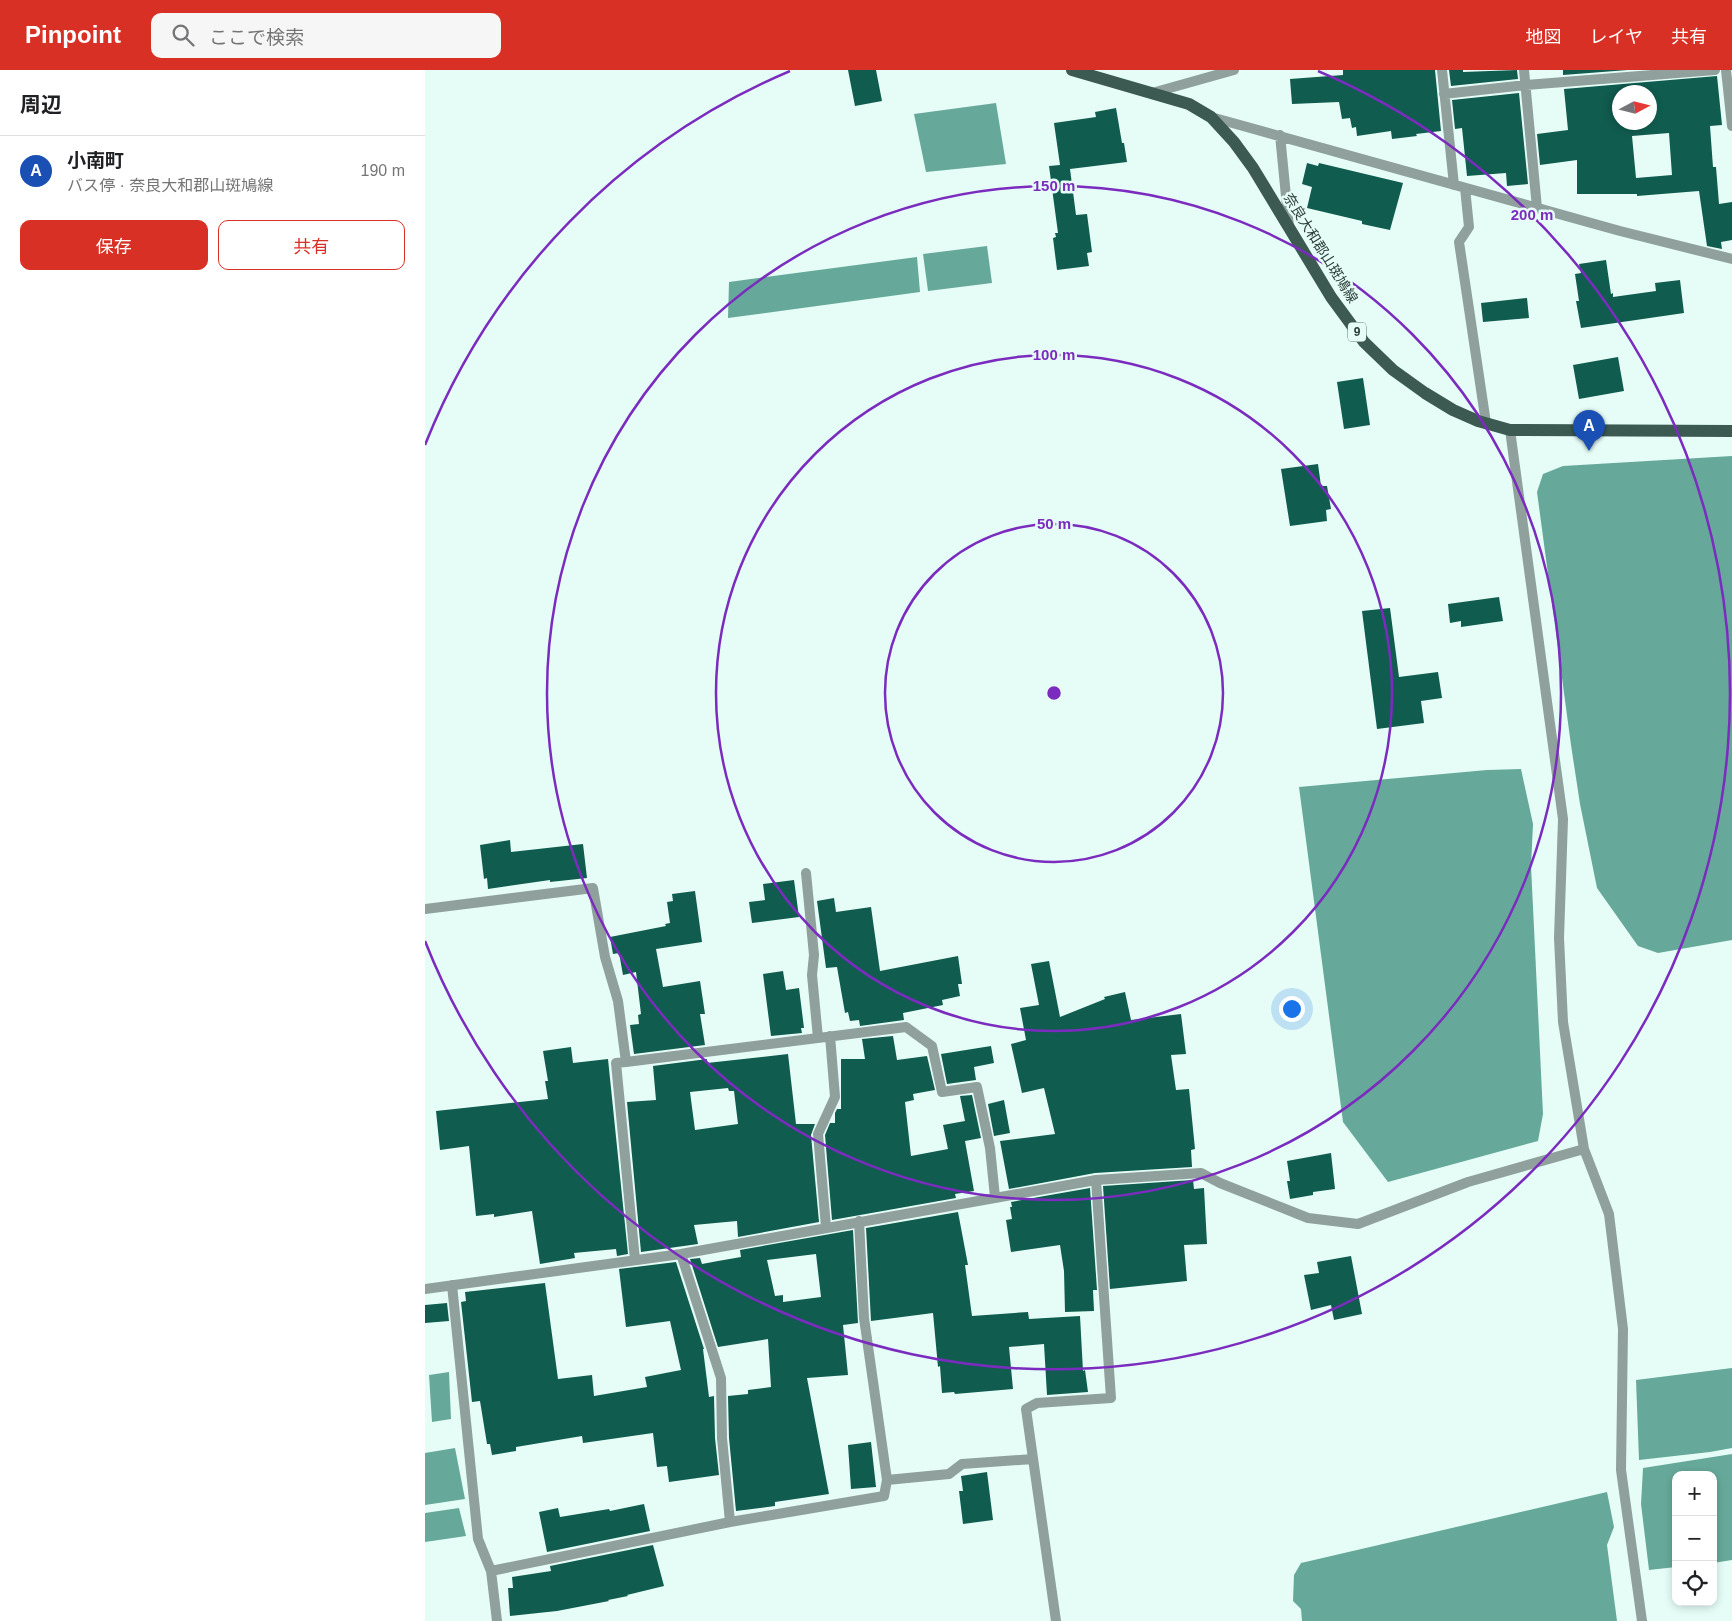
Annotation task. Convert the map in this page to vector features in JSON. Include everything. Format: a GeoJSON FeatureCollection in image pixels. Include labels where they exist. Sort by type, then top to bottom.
{"type":"FeatureCollection","features":[{"type":"Feature","properties":{"kind":"main road","name":"奈良大和郡山斑鳩線"},"geometry":{"type":"LineString","coordinates":[[1079,71],[1189,104],[1211,117],[1234,142],[1253,168],[1331,296],[1364,342],[1393,370],[1453,410],[1510,430],[1732,431]]}},
{"type":"Feature","properties":{"kind":"street"},"geometry":{"type":"LineString","coordinates":[[1152,93],[1234,70]]}},
{"type":"Feature","properties":{"kind":"street"},"geometry":{"type":"LineString","coordinates":[[1441,70],[1454,185]]}},
{"type":"Feature","properties":{"kind":"street"},"geometry":{"type":"LineString","coordinates":[[1524,70],[1537,208]]}},
{"type":"Feature","properties":{"kind":"street"},"geometry":{"type":"LineString","coordinates":[[1445,94],[1526,85],[1715,70]]}},
{"type":"Feature","properties":{"kind":"street"},"geometry":{"type":"LineString","coordinates":[[1726,70],[1732,126]]}},
{"type":"Feature","properties":{"kind":"street"},"geometry":{"type":"LineString","coordinates":[[1211,117],[1620,232],[1732,259]]}},
{"type":"Feature","properties":{"kind":"street"},"geometry":{"type":"LineString","coordinates":[[1279,136],[1289,227]]}},
{"type":"Feature","properties":{"kind":"street"},"geometry":{"type":"LineString","coordinates":[[1465,188],[1469,227],[1459,242],[1486,423]]}},
{"type":"Feature","properties":{"kind":"street"},"geometry":{"type":"LineString","coordinates":[[1510,430],[1563,819],[1559,938],[1563,1022],[1584,1149],[1609,1214],[1623,1329],[1621,1470],[1642,1621]]}},
{"type":"Feature","properties":{"kind":"street"},"geometry":{"type":"LineString","coordinates":[[806,873],[814,955],[812,974],[818,1038]]}},
{"type":"Feature","properties":{"kind":"street"},"geometry":{"type":"LineString","coordinates":[[425,909],[593,888],[605,957],[618,1001],[626,1062]]}},
{"type":"Feature","properties":{"kind":"street"},"geometry":{"type":"LineString","coordinates":[[635,1260],[615,1063],[906,1027],[932,1046],[942,1092],[977,1087],[990,1148],[995,1197]]}},
{"type":"Feature","properties":{"kind":"street"},"geometry":{"type":"LineString","coordinates":[[826,1227],[819,1134],[835,1097],[830,1036]]}},
{"type":"Feature","properties":{"kind":"street"},"geometry":{"type":"LineString","coordinates":[[425,1289],[681,1254],[1097,1180],[1201,1173],[1220,1183],[1308,1218],[1358,1224],[1468,1182],[1584,1149]]}},
{"type":"Feature","properties":{"kind":"street"},"geometry":{"type":"LineString","coordinates":[[1056,1621],[1026,1408],[1037,1403],[1111,1398],[1097,1180]]}},
{"type":"Feature","properties":{"kind":"street"},"geometry":{"type":"LineString","coordinates":[[491,1571],[730,1522],[884,1496],[887,1480],[864,1318],[859,1221]]}},
{"type":"Feature","properties":{"kind":"street"},"geometry":{"type":"LineString","coordinates":[[681,1254],[721,1378],[722,1438],[730,1522]]}},
{"type":"Feature","properties":{"kind":"street"},"geometry":{"type":"LineString","coordinates":[[452,1285],[478,1539],[491,1571],[497,1621]]}},
{"type":"Feature","properties":{"kind":"street"},"geometry":{"type":"LineString","coordinates":[[887,1480],[949,1474],[962,1464],[1033,1459]]}},
{"type":"Feature","properties":{"kind":"shaded area"},"geometry":{"type":"Polygon","coordinates":[[[996,103],[1006,164],[926,172],[914,114],[996,103]]]}},
{"type":"Feature","properties":{"kind":"shaded area"},"geometry":{"type":"Polygon","coordinates":[[[987,246],[992,283],[928,291],[923,254],[987,246]]]}},
{"type":"Feature","properties":{"kind":"shaded area"},"geometry":{"type":"Polygon","coordinates":[[[917,257],[920,292],[728,318],[729,282],[917,257]]]}},
{"type":"Feature","properties":{"kind":"shaded area"},"geometry":{"type":"Polygon","coordinates":[[[1732,456],[1732,940],[1658,953],[1638,946],[1597,888],[1580,804],[1571,745],[1537,492],[1543,474],[1563,466],[1732,456]]]}},
{"type":"Feature","properties":{"kind":"shaded area"},"geometry":{"type":"Polygon","coordinates":[[[1521,769],[1533,824],[1531,866],[1543,1114],[1538,1141],[1388,1182],[1343,1122],[1299,787],[1487,770],[1521,769]]]}},
{"type":"Feature","properties":{"kind":"shaded area"},"geometry":{"type":"Polygon","coordinates":[[[1732,1368],[1732,1448],[1639,1460],[1636,1380],[1732,1368]]]}},
{"type":"Feature","properties":{"kind":"shaded area"},"geometry":{"type":"Polygon","coordinates":[[[449,1372],[451,1419],[432,1422],[429,1375],[449,1372]]]}},
{"type":"Feature","properties":{"kind":"shaded area"},"geometry":{"type":"Polygon","coordinates":[[[455,1448],[465,1499],[425,1505],[425,1453],[455,1448]]]}},
{"type":"Feature","properties":{"kind":"shaded area"},"geometry":{"type":"Polygon","coordinates":[[[1732,1454],[1732,1560],[1717,1562],[1717,1471],[1672,1471],[1672,1567],[1649,1570],[1641,1504],[1643,1468],[1732,1454]]]}},
{"type":"Feature","properties":{"kind":"shaded area"},"geometry":{"type":"Polygon","coordinates":[[[1607,1492],[1614,1527],[1607,1545],[1617,1621],[1302,1621],[1301,1609],[1293,1601],[1294,1575],[1301,1563],[1607,1492]]]}},
{"type":"Feature","properties":{"kind":"shaded area"},"geometry":{"type":"Polygon","coordinates":[[[459,1508],[466,1536],[425,1542],[425,1513],[459,1508]]]}},
{"type":"Feature","properties":{"kind":"building"},"geometry":{"type":"Polygon","coordinates":[[[848,70],[876,70],[882,101],[855,106],[848,70]]]}},
{"type":"Feature","properties":{"kind":"building"},"geometry":{"type":"Polygon","coordinates":[[[1343,70],[1435,70],[1441,131],[1392,139],[1391,131],[1357,136],[1356,127],[1352,128],[1350,118],[1342,119],[1339,102],[1292,104],[1290,79],[1343,75],[1343,70]]]}},
{"type":"Feature","properties":{"kind":"building"},"geometry":{"type":"Polygon","coordinates":[[[1449,70],[1463,70],[1463,72],[1517,70],[1518,79],[1451,86],[1449,70]]]}},
{"type":"Feature","properties":{"kind":"building"},"geometry":{"type":"Polygon","coordinates":[[[1563,70],[1628,70],[1563,75],[1563,70]]]}},
{"type":"Feature","properties":{"kind":"building"},"geometry":{"type":"Polygon","coordinates":[[[1717,76],[1722,125],[1710,126],[1713,167],[1716,167],[1719,204],[1732,202],[1732,240],[1721,242],[1722,249],[1707,246],[1699,191],[1637,196],[1637,194],[1577,194],[1577,160],[1540,165],[1537,134],[1568,130],[1564,89],[1717,76]],[[1669,133],[1632,136],[1636,178],[1672,175],[1669,133]]]}},
{"type":"Feature","properties":{"kind":"building"},"geometry":{"type":"Polygon","coordinates":[[[1519,93],[1528,184],[1507,186],[1506,173],[1467,176],[1462,128],[1455,129],[1452,100],[1519,93]]]}},
{"type":"Feature","properties":{"kind":"building"},"geometry":{"type":"Polygon","coordinates":[[[1116,108],[1127,162],[1070,169],[1076,215],[1087,214],[1092,252],[1087,253],[1089,266],[1057,270],[1053,238],[1056,237],[1055,233],[1058,233],[1049,166],[1060,165],[1054,123],[1096,117],[1095,112],[1116,108]]]}},
{"type":"Feature","properties":{"kind":"building"},"geometry":{"type":"Polygon","coordinates":[[[1307,163],[1318,166],[1319,163],[1403,183],[1390,230],[1362,224],[1362,221],[1307,208],[1312,187],[1302,184],[1307,163]]]}},
{"type":"Feature","properties":{"kind":"building"},"geometry":{"type":"Polygon","coordinates":[[[1606,260],[1613,297],[1656,291],[1655,283],[1680,280],[1684,313],[1581,328],[1576,301],[1579,301],[1575,274],[1581,273],[1579,264],[1606,260]]]}},
{"type":"Feature","properties":{"kind":"building"},"geometry":{"type":"Polygon","coordinates":[[[1527,298],[1529,318],[1483,322],[1481,303],[1527,298]]]}},
{"type":"Feature","properties":{"kind":"building"},"geometry":{"type":"Polygon","coordinates":[[[1618,357],[1624,391],[1579,399],[1573,365],[1618,357]]]}},
{"type":"Feature","properties":{"kind":"building"},"geometry":{"type":"Polygon","coordinates":[[[1363,378],[1370,425],[1344,429],[1337,382],[1363,378]]]}},
{"type":"Feature","properties":{"kind":"building"},"geometry":{"type":"Polygon","coordinates":[[[1318,464],[1321,486],[1327,486],[1331,509],[1326,510],[1327,521],[1290,526],[1281,469],[1318,464]]]}},
{"type":"Feature","properties":{"kind":"building"},"geometry":{"type":"Polygon","coordinates":[[[1499,597],[1503,621],[1461,627],[1461,621],[1450,623],[1448,604],[1499,597]]]}},
{"type":"Feature","properties":{"kind":"building"},"geometry":{"type":"Polygon","coordinates":[[[1390,608],[1399,677],[1438,672],[1442,698],[1421,701],[1424,723],[1377,729],[1362,611],[1390,608]]]}},
{"type":"Feature","properties":{"kind":"building"},"geometry":{"type":"Polygon","coordinates":[[[510,840],[511,852],[583,844],[587,878],[550,882],[550,880],[488,889],[487,878],[484,879],[480,845],[510,840]]]}},
{"type":"Feature","properties":{"kind":"building"},"geometry":{"type":"Polygon","coordinates":[[[794,880],[799,917],[752,923],[749,902],[765,900],[763,884],[794,880]]]}},
{"type":"Feature","properties":{"kind":"building"},"geometry":{"type":"Polygon","coordinates":[[[695,891],[702,942],[656,949],[663,987],[700,981],[705,1014],[700,1014],[705,1045],[634,1054],[630,1025],[639,1024],[638,1015],[641,1014],[636,972],[623,975],[619,953],[613,954],[610,937],[666,926],[665,924],[670,923],[667,902],[673,901],[672,894],[695,891]]]}},
{"type":"Feature","properties":{"kind":"building"},"geometry":{"type":"Polygon","coordinates":[[[834,898],[836,912],[871,907],[880,971],[958,956],[962,984],[958,984],[960,996],[942,1000],[943,1005],[903,1013],[904,1020],[860,1026],[859,1020],[850,1021],[848,1012],[845,1013],[837,967],[826,968],[817,901],[834,898]]]}},
{"type":"Feature","properties":{"kind":"building"},"geometry":{"type":"Polygon","coordinates":[[[1049,961],[1060,1017],[1105,999],[1104,997],[1125,992],[1131,1020],[1181,1014],[1186,1054],[1171,1055],[1176,1090],[1189,1089],[1195,1149],[1191,1150],[1192,1167],[1095,1173],[1009,1189],[1000,1141],[1055,1134],[1044,1088],[1022,1093],[1011,1044],[1026,1040],[1020,1008],[1039,1005],[1031,964],[1049,961]]]}},
{"type":"Feature","properties":{"kind":"building"},"geometry":{"type":"Polygon","coordinates":[[[783,971],[786,990],[799,988],[804,1028],[801,1028],[802,1033],[771,1036],[763,974],[783,971]]]}},
{"type":"Feature","properties":{"kind":"building"},"geometry":{"type":"Polygon","coordinates":[[[893,1036],[897,1060],[927,1056],[935,1090],[913,1094],[914,1100],[905,1102],[911,1156],[948,1149],[943,1125],[965,1121],[960,1096],[972,1095],[981,1138],[965,1141],[974,1191],[955,1194],[956,1198],[832,1220],[825,1135],[830,1123],[835,1123],[837,1109],[841,1109],[841,1059],[865,1059],[862,1039],[893,1036]]]}},
{"type":"Feature","properties":{"kind":"building"},"geometry":{"type":"Polygon","coordinates":[[[991,1046],[994,1063],[974,1067],[976,1080],[947,1084],[941,1054],[991,1046]]]}},
{"type":"Feature","properties":{"kind":"building"},"geometry":{"type":"Polygon","coordinates":[[[571,1047],[573,1063],[608,1059],[628,1254],[617,1256],[616,1249],[574,1253],[575,1258],[540,1264],[532,1211],[494,1217],[494,1214],[476,1216],[469,1146],[440,1150],[436,1111],[548,1099],[545,1081],[548,1081],[543,1051],[571,1047]]]}},
{"type":"Feature","properties":{"kind":"building"},"geometry":{"type":"Polygon","coordinates":[[[788,1054],[796,1124],[815,1124],[811,1135],[819,1222],[738,1237],[737,1221],[694,1225],[698,1244],[641,1252],[627,1102],[656,1100],[653,1066],[707,1059],[707,1063],[788,1054]],[[728,1088],[690,1092],[695,1130],[738,1124],[734,1091],[729,1091],[728,1088]]]}},
{"type":"Feature","properties":{"kind":"building"},"geometry":{"type":"Polygon","coordinates":[[[1004,1100],[1010,1133],[994,1136],[988,1104],[1004,1100]]]}},
{"type":"Feature","properties":{"kind":"building"},"geometry":{"type":"Polygon","coordinates":[[[1331,1153],[1335,1189],[1313,1192],[1313,1195],[1290,1199],[1287,1181],[1290,1181],[1287,1161],[1331,1153]]]}},
{"type":"Feature","properties":{"kind":"building"},"geometry":{"type":"Polygon","coordinates":[[[1193,1180],[1194,1189],[1204,1188],[1207,1244],[1184,1245],[1187,1281],[1110,1289],[1103,1186],[1193,1180]]]}},
{"type":"Feature","properties":{"kind":"building"},"geometry":{"type":"Polygon","coordinates":[[[1090,1188],[1097,1290],[1093,1290],[1094,1311],[1065,1312],[1064,1271],[1060,1245],[1011,1252],[1006,1220],[1012,1219],[1011,1202],[1090,1188]]]}},
{"type":"Feature","properties":{"kind":"building"},"geometry":{"type":"Polygon","coordinates":[[[958,1212],[968,1265],[965,1265],[972,1316],[1028,1312],[1029,1319],[1080,1316],[1083,1371],[1085,1370],[1088,1392],[1047,1395],[1044,1344],[1009,1347],[1013,1389],[955,1394],[954,1392],[942,1393],[933,1313],[871,1321],[866,1228],[958,1212]]]}},
{"type":"Feature","properties":{"kind":"building"},"geometry":{"type":"Polygon","coordinates":[[[853,1230],[858,1323],[843,1325],[848,1375],[807,1378],[829,1494],[775,1502],[775,1506],[736,1511],[729,1438],[728,1396],[748,1394],[748,1390],[771,1387],[768,1339],[718,1347],[690,1259],[700,1258],[702,1264],[741,1257],[740,1250],[853,1230]],[[816,1254],[767,1260],[775,1296],[783,1295],[783,1302],[821,1297],[816,1254]]]}},
{"type":"Feature","properties":{"kind":"building"},"geometry":{"type":"Polygon","coordinates":[[[1351,1256],[1362,1314],[1334,1320],[1331,1305],[1311,1310],[1304,1275],[1319,1273],[1317,1262],[1351,1256]]]}},
{"type":"Feature","properties":{"kind":"building"},"geometry":{"type":"Polygon","coordinates":[[[676,1262],[704,1349],[709,1397],[714,1396],[715,1438],[719,1475],[669,1482],[667,1466],[657,1467],[653,1433],[583,1443],[582,1436],[516,1447],[516,1451],[492,1455],[490,1444],[487,1444],[480,1401],[472,1402],[461,1302],[466,1301],[465,1292],[545,1283],[558,1379],[592,1375],[594,1396],[647,1387],[645,1377],[681,1370],[670,1321],[626,1327],[619,1269],[676,1262]]]}},
{"type":"Feature","properties":{"kind":"building"},"geometry":{"type":"Polygon","coordinates":[[[447,1303],[449,1321],[425,1323],[425,1305],[447,1303]]]}},
{"type":"Feature","properties":{"kind":"building"},"geometry":{"type":"Polygon","coordinates":[[[871,1442],[876,1487],[851,1489],[848,1445],[871,1442]]]}},
{"type":"Feature","properties":{"kind":"building"},"geometry":{"type":"Polygon","coordinates":[[[987,1472],[993,1520],[963,1524],[959,1491],[963,1491],[961,1476],[987,1472]]]}},
{"type":"Feature","properties":{"kind":"building"},"geometry":{"type":"Polygon","coordinates":[[[644,1504],[650,1531],[547,1552],[539,1512],[558,1508],[560,1517],[609,1509],[610,1511],[644,1504]]]}},
{"type":"Feature","properties":{"kind":"building"},"geometry":{"type":"Polygon","coordinates":[[[653,1545],[664,1586],[609,1601],[557,1611],[510,1616],[508,1588],[513,1588],[512,1577],[551,1571],[550,1566],[653,1545]]]}},
{"type":"Feature","properties":{"kind":"place","name":"小南町"},"geometry":{"type":"Point","coordinates":[1589,451]}}]}
